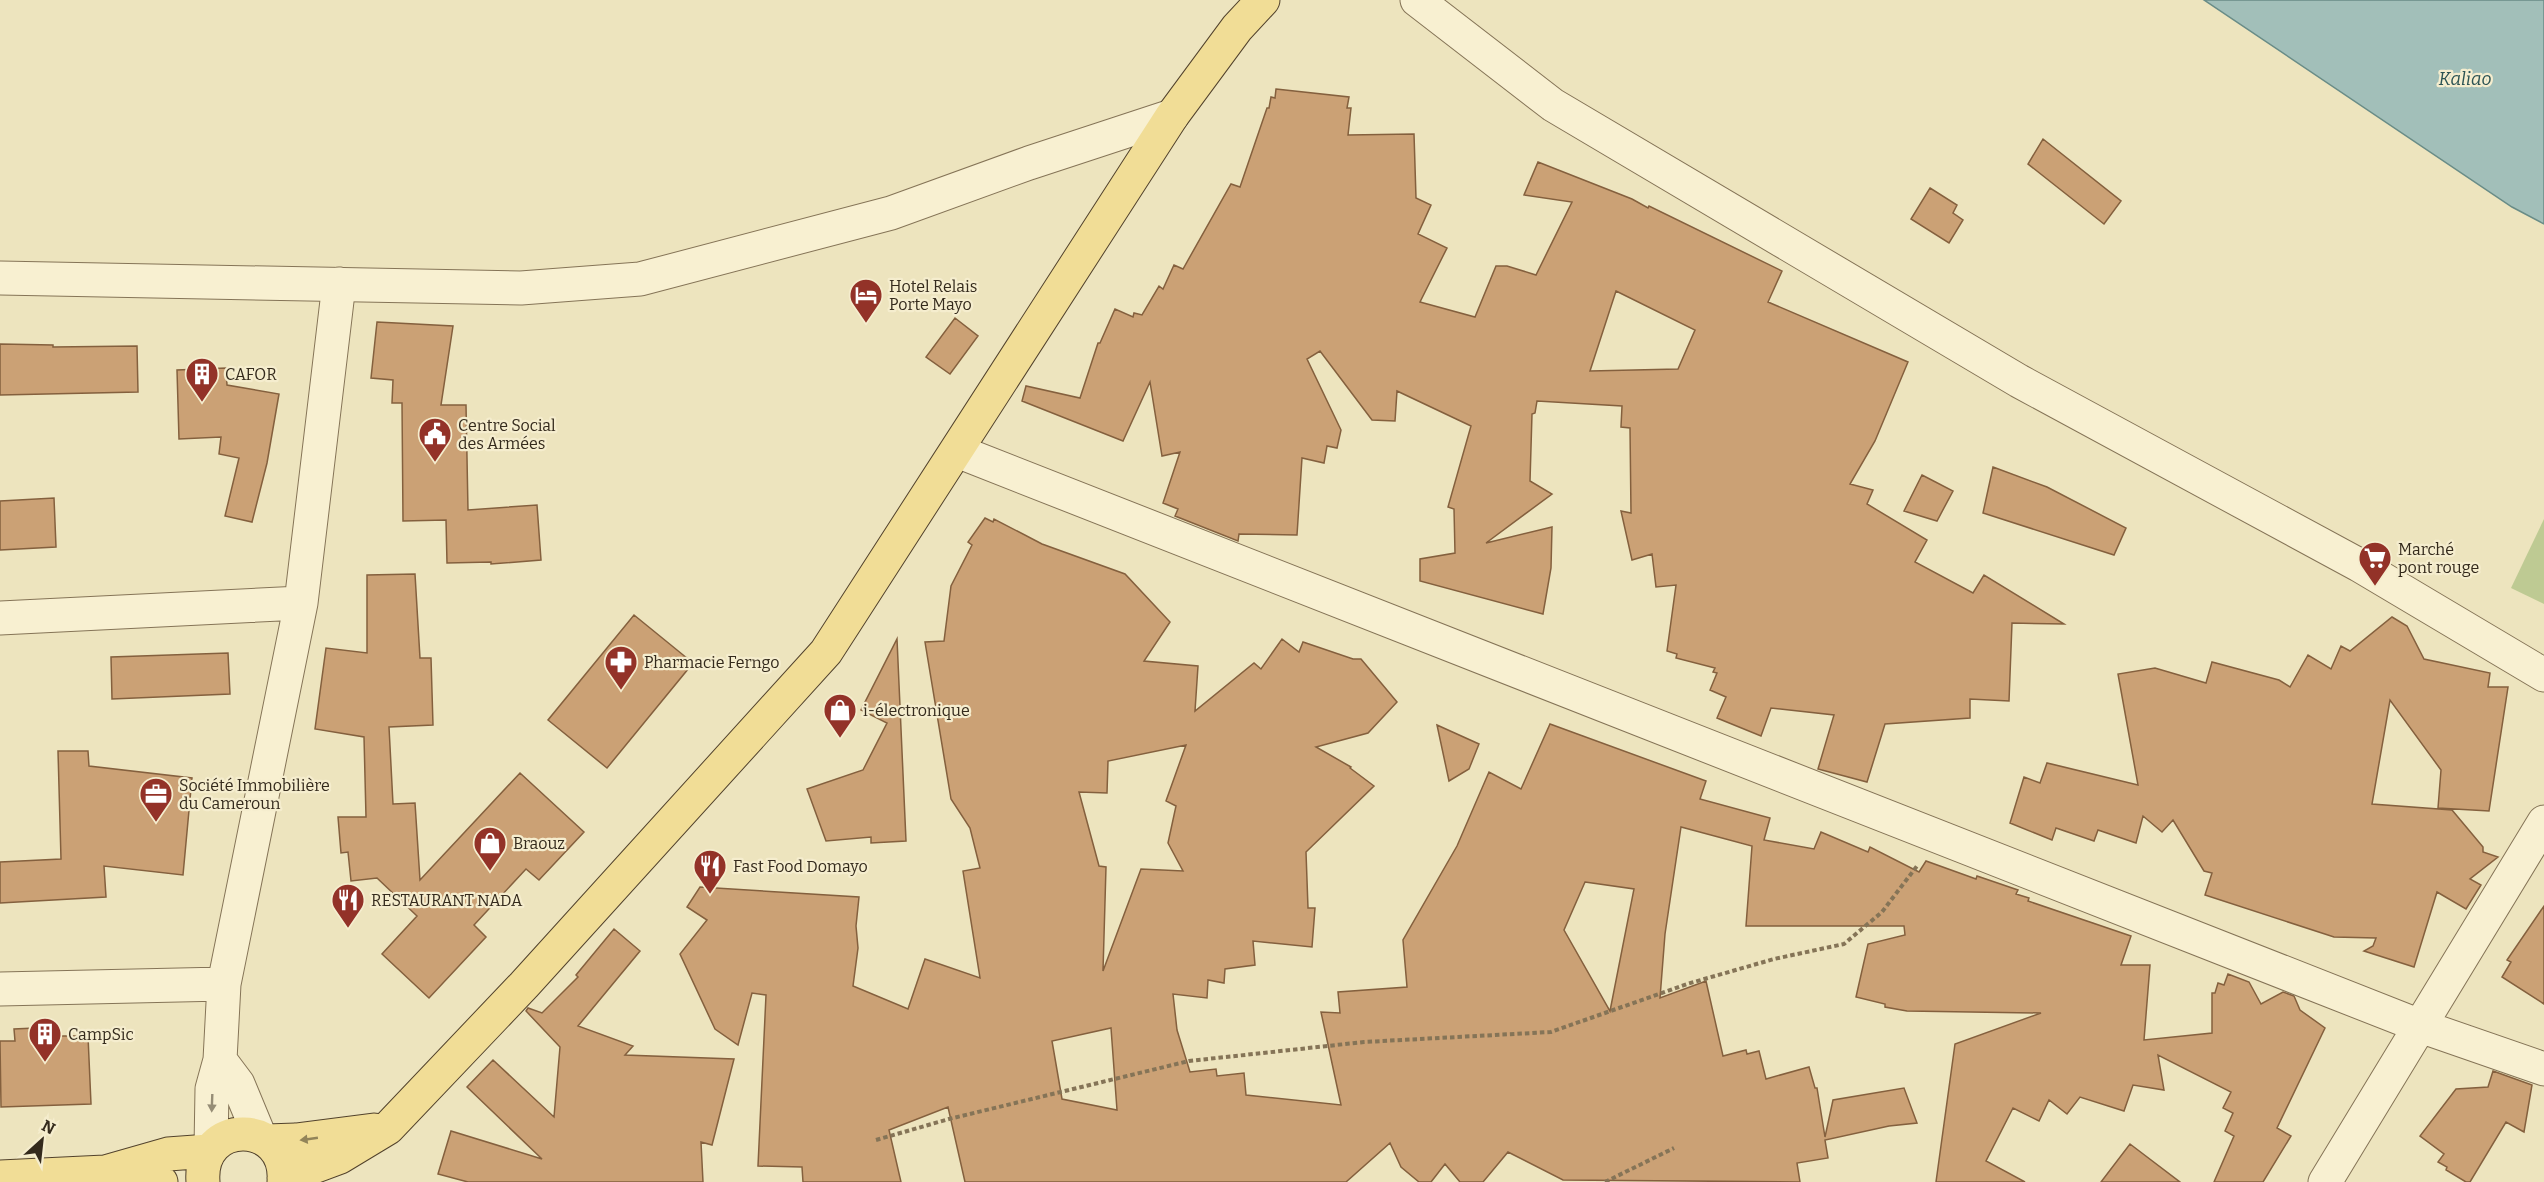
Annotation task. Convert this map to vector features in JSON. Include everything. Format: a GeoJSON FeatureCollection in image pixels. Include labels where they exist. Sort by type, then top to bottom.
{"type":"FeatureCollection","features":[{"type":"Feature","properties":{"kind":"main road"},"geometry":{"type":"LineString","coordinates":[[264,1139],[282,1161],[284,1180],[340,1157],[388,1128],[509,1002],[826,652],[1172,116],[1237,28],[1263,0]]}},
{"type":"Feature","properties":{"kind":"main road"},"geometry":{"type":"LineString","coordinates":[[105,1172],[168,1155],[208,1161],[221,1140],[234,1135],[247,1134],[264,1139],[297,1140],[388,1128]]}},
{"type":"Feature","properties":{"kind":"main road"},"geometry":{"type":"LineString","coordinates":[[0,1176],[105,1172],[161,1182]]}},
{"type":"Feature","properties":{"kind":"street"},"geometry":{"type":"LineString","coordinates":[[1417,0],[1553,105],[2019,381],[2359,565],[2544,675]]}},
{"type":"Feature","properties":{"kind":"street"},"geometry":{"type":"LineString","coordinates":[[0,278],[521,288],[640,279],[891,213],[1029,163],[1172,116]]}},
{"type":"Feature","properties":{"kind":"street"},"geometry":{"type":"LineString","coordinates":[[208,1161],[212,1089],[220,1060],[224,984],[300,603],[339,284]]}},
{"type":"Feature","properties":{"kind":"street"},"geometry":{"type":"LineString","coordinates":[[957,451],[2420,1026],[2544,1069]]}},
{"type":"Feature","properties":{"kind":"street"},"geometry":{"type":"LineString","coordinates":[[0,618],[300,603]]}},
{"type":"Feature","properties":{"kind":"street"},"geometry":{"type":"LineString","coordinates":[[2325,1182],[2544,822]]}},
{"type":"Feature","properties":{"kind":"street"},"geometry":{"type":"LineString","coordinates":[[0,989],[224,984]]}},
{"type":"Feature","properties":{"kind":"street"},"geometry":{"type":"LineString","coordinates":[[220,1060],[238,1084],[264,1139]]}},
{"type":"Feature","properties":{"kind":"path"},"geometry":{"type":"LineString","coordinates":[[876,1140],[949,1119],[1083,1089],[1189,1061],[1364,1042],[1551,1032],[1687,984],[1774,959],[1844,944],[1882,912],[1940,836]]}},
{"type":"Feature","properties":{"kind":"path"},"geometry":{"type":"LineString","coordinates":[[1605,1182],[1674,1148]]}},
{"type":"Feature","properties":{"kind":"green space"},"geometry":{"type":"Polygon","coordinates":[[[2544,519],[2544,604],[2511,588],[2544,519]]]}},
{"type":"Feature","properties":{"kind":"water","name":"Kaliao"},"geometry":{"type":"Polygon","coordinates":[[[2204,0],[2544,0],[2544,224],[2512,207],[2204,0]]]}},
{"type":"Feature","properties":{"kind":"building"},"geometry":{"type":"Polygon","coordinates":[[[1276,89],[1349,97],[1347,108],[1351,108],[1348,135],[1414,134],[1416,198],[1431,205],[1418,234],[1447,248],[1420,302],[1475,317],[1496,266],[1507,266],[1536,275],[1572,202],[1524,195],[1538,162],[1632,199],[1648,208],[1649,206],[1782,271],[1768,302],[1908,362],[1875,441],[1850,484],[1873,490],[1867,504],[1927,540],[1915,562],[1973,593],[1984,575],[2064,624],[2012,623],[2009,701],[1970,699],[1970,718],[1885,724],[1867,782],[1818,769],[1834,715],[1771,708],[1761,736],[1717,718],[1726,697],[1710,690],[1717,673],[1713,672],[1715,668],[1676,658],[1677,654],[1667,651],[1676,585],[1656,587],[1652,554],[1632,560],[1621,511],[1631,513],[1630,428],[1621,427],[1622,406],[1537,401],[1535,413],[1532,414],[1530,481],[1552,494],[1486,543],[1552,527],[1551,568],[1543,614],[1420,581],[1420,559],[1455,553],[1454,509],[1448,507],[1471,426],[1397,391],[1395,421],[1372,420],[1320,351],[1307,359],[1341,430],[1337,448],[1327,446],[1324,463],[1302,458],[1297,535],[1239,534],[1238,541],[1175,516],[1178,509],[1163,503],[1180,452],[1162,456],[1150,382],[1123,441],[1022,401],[1026,386],[1080,398],[1098,343],[1115,309],[1133,317],[1134,313],[1142,315],[1159,286],[1163,289],[1174,265],[1183,269],[1231,184],[1240,187],[1271,97],[1275,98],[1276,89]],[[1616,291],[1590,371],[1678,369],[1695,330],[1616,291]]]}},
{"type":"Feature","properties":{"kind":"building"},"geometry":{"type":"Polygon","coordinates":[[[2043,139],[2121,201],[2104,224],[2028,164],[2043,139]]]}},
{"type":"Feature","properties":{"kind":"building"},"geometry":{"type":"Polygon","coordinates":[[[1930,188],[1957,205],[1953,213],[1963,220],[1949,243],[1911,219],[1930,188]]]}},
{"type":"Feature","properties":{"kind":"building"},"geometry":{"type":"Polygon","coordinates":[[[955,318],[978,336],[950,374],[926,357],[955,318]]]}},
{"type":"Feature","properties":{"kind":"building"},"geometry":{"type":"Polygon","coordinates":[[[377,322],[453,326],[441,405],[466,405],[468,510],[537,505],[541,560],[491,564],[491,562],[447,563],[446,520],[403,521],[402,403],[392,403],[393,380],[371,378],[377,322]]]}},
{"type":"Feature","properties":{"kind":"building"},"geometry":{"type":"Polygon","coordinates":[[[0,344],[53,345],[53,347],[137,346],[138,392],[0,395],[0,344]]]}},
{"type":"Feature","properties":{"kind":"building"},"geometry":{"type":"Polygon","coordinates":[[[226,368],[227,385],[279,394],[267,463],[252,522],[225,516],[239,458],[219,454],[221,437],[179,439],[177,370],[226,368]]]}},
{"type":"Feature","properties":{"kind":"building"},"geometry":{"type":"Polygon","coordinates":[[[1993,467],[2047,487],[2126,528],[2114,555],[1983,513],[1993,467]]]}},
{"type":"Feature","properties":{"kind":"building"},"geometry":{"type":"Polygon","coordinates":[[[1922,475],[1953,491],[1937,521],[1904,511],[1922,475]]]}},
{"type":"Feature","properties":{"kind":"building"},"geometry":{"type":"Polygon","coordinates":[[[54,498],[56,547],[0,550],[0,501],[54,498]]]}},
{"type":"Feature","properties":{"kind":"building"},"geometry":{"type":"Polygon","coordinates":[[[985,518],[993,522],[994,519],[1042,544],[1125,574],[1170,622],[1144,661],[1198,666],[1195,711],[1254,663],[1261,669],[1282,639],[1299,652],[1303,642],[1353,659],[1361,659],[1397,702],[1368,733],[1316,747],[1351,767],[1374,786],[1306,852],[1308,908],[1315,908],[1312,947],[1253,941],[1255,965],[1225,969],[1224,983],[1208,980],[1207,998],[1173,994],[1177,1030],[1190,1072],[1216,1069],[1217,1076],[1244,1073],[1246,1095],[1341,1105],[1321,1012],[1340,1013],[1338,992],[1407,987],[1403,940],[1457,846],[1489,772],[1521,789],[1550,724],[1706,781],[1700,799],[1770,818],[1764,840],[1814,849],[1821,832],[1868,852],[1870,847],[1919,872],[1926,861],[1976,879],[1977,876],[2018,890],[2016,894],[2029,898],[2028,901],[2131,936],[2121,965],[2150,965],[2144,1040],[2212,1033],[2212,993],[2215,993],[2218,983],[2224,985],[2228,974],[2249,982],[2261,1004],[2283,992],[2294,996],[2300,1010],[2325,1028],[2277,1128],[2291,1136],[2263,1182],[2214,1182],[2234,1136],[2225,1131],[2233,1113],[2223,1108],[2231,1092],[2158,1055],[2164,1090],[2133,1085],[2124,1111],[2080,1097],[2067,1114],[2049,1100],[2039,1121],[2013,1108],[1986,1161],[2025,1182],[1936,1182],[1955,1044],[2041,1013],[1907,1011],[1885,1007],[1885,1004],[1856,997],[1868,944],[1905,935],[1904,926],[1746,926],[1752,846],[1681,827],[1665,934],[1660,998],[1706,981],[1723,1056],[1746,1050],[1747,1054],[1759,1051],[1766,1079],[1809,1067],[1815,1088],[1817,1088],[1825,1137],[1833,1100],[1904,1088],[1917,1123],[1889,1126],[1825,1140],[1828,1158],[1797,1163],[1800,1182],[1563,1180],[1508,1152],[1483,1182],[1460,1182],[1445,1164],[1431,1182],[1419,1182],[1401,1167],[1390,1143],[1346,1182],[965,1182],[948,1107],[889,1130],[901,1182],[803,1182],[802,1167],[758,1166],[766,995],[752,993],[738,1045],[715,1029],[680,954],[707,920],[687,907],[700,887],[859,897],[856,926],[858,948],[853,986],[908,1009],[925,959],[980,978],[963,871],[980,868],[970,828],[951,799],[925,642],[944,641],[951,586],[972,545],[968,542],[985,518]],[[1186,745],[1108,761],[1107,793],[1079,792],[1099,866],[1106,867],[1103,971],[1141,869],[1183,871],[1168,843],[1176,806],[1166,801],[1186,745]],[[1585,882],[1564,930],[1610,1011],[1634,889],[1585,882]],[[1111,1028],[1052,1041],[1062,1099],[1117,1110],[1111,1028]]]}},
{"type":"Feature","properties":{"kind":"building"},"geometry":{"type":"Polygon","coordinates":[[[415,574],[420,658],[431,658],[433,725],[389,727],[393,804],[415,803],[420,880],[520,773],[584,832],[539,880],[526,869],[474,925],[486,937],[429,998],[382,954],[417,916],[377,878],[351,881],[348,852],[341,853],[338,817],[366,817],[364,737],[315,729],[326,648],[367,653],[367,575],[415,574]]]}},
{"type":"Feature","properties":{"kind":"building","name":"Pharmacie Ferngo"},"geometry":{"type":"Polygon","coordinates":[[[634,615],[693,663],[607,768],[548,720],[634,615]]]}},
{"type":"Feature","properties":{"kind":"building"},"geometry":{"type":"Polygon","coordinates":[[[2392,617],[2407,626],[2424,659],[2490,673],[2488,687],[2508,687],[2489,811],[2438,808],[2441,770],[2390,700],[2372,804],[2452,810],[2483,847],[2483,852],[2498,857],[2470,879],[2481,885],[2466,909],[2437,892],[2414,967],[2364,951],[2373,946],[2376,938],[2334,937],[2205,895],[2212,873],[2204,871],[2173,820],[2162,832],[2143,816],[2136,843],[2098,830],[2094,841],[2056,828],[2052,840],[2010,823],[2024,777],[2040,783],[2047,763],[2138,785],[2118,674],[2155,668],[2206,683],[2212,662],[2279,680],[2290,687],[2308,655],[2331,669],[2341,646],[2350,651],[2392,617]]]}},
{"type":"Feature","properties":{"kind":"building"},"geometry":{"type":"Polygon","coordinates":[[[897,639],[906,841],[871,843],[871,837],[826,841],[807,789],[863,770],[887,723],[861,710],[897,639]]]}},
{"type":"Feature","properties":{"kind":"building"},"geometry":{"type":"Polygon","coordinates":[[[228,653],[230,694],[112,699],[111,657],[228,653]]]}},
{"type":"Feature","properties":{"kind":"building"},"geometry":{"type":"Polygon","coordinates":[[[1437,725],[1479,744],[1469,769],[1449,781],[1437,725]]]}},
{"type":"Feature","properties":{"kind":"building"},"geometry":{"type":"Polygon","coordinates":[[[58,751],[88,751],[89,766],[192,778],[183,875],[104,866],[106,897],[0,903],[0,862],[61,859],[58,751]]]}},
{"type":"Feature","properties":{"kind":"building"},"geometry":{"type":"Polygon","coordinates":[[[2544,906],[2544,1004],[2502,977],[2511,962],[2507,960],[2544,906]]]}},
{"type":"Feature","properties":{"kind":"building"},"geometry":{"type":"Polygon","coordinates":[[[614,929],[640,951],[578,1026],[633,1046],[625,1055],[734,1059],[712,1145],[701,1142],[703,1182],[468,1182],[438,1174],[451,1131],[542,1159],[467,1087],[493,1060],[554,1117],[560,1047],[526,1011],[528,1008],[542,1013],[578,977],[576,975],[614,929]]]}},
{"type":"Feature","properties":{"kind":"building","name":"CampSic"},"geometry":{"type":"Polygon","coordinates":[[[57,1027],[57,1036],[88,1036],[91,1104],[1,1107],[0,1041],[15,1041],[14,1029],[57,1027]]]}},
{"type":"Feature","properties":{"kind":"building"},"geometry":{"type":"Polygon","coordinates":[[[2493,1071],[2532,1085],[2524,1132],[2506,1122],[2470,1182],[2466,1182],[2446,1170],[2447,1167],[2438,1162],[2444,1154],[2420,1136],[2456,1089],[2488,1087],[2493,1071]]]}},
{"type":"Feature","properties":{"kind":"building"},"geometry":{"type":"Polygon","coordinates":[[[2130,1144],[2180,1182],[2101,1182],[2130,1144]]]}},
{"type":"Feature","properties":{"kind":"place","name":"Hotel Relais Porte Mayo"},"geometry":{"type":"Point","coordinates":[866,324]}},
{"type":"Feature","properties":{"kind":"place","name":"CAFOR"},"geometry":{"type":"Point","coordinates":[202,403]}},
{"type":"Feature","properties":{"kind":"place","name":"Centre Social des Armées"},"geometry":{"type":"Point","coordinates":[435,463]}},
{"type":"Feature","properties":{"kind":"place","name":"Marché pont rouge"},"geometry":{"type":"Point","coordinates":[2375,587]}},
{"type":"Feature","properties":{"kind":"place","name":"Pharmacie Ferngo"},"geometry":{"type":"Point","coordinates":[621,691]}},
{"type":"Feature","properties":{"kind":"place","name":"i-électronique"},"geometry":{"type":"Point","coordinates":[840,739]}},
{"type":"Feature","properties":{"kind":"place","name":"Société Immobilière du Cameroun"},"geometry":{"type":"Point","coordinates":[156,823]}},
{"type":"Feature","properties":{"kind":"place","name":"Braouz"},"geometry":{"type":"Point","coordinates":[490,872]}},
{"type":"Feature","properties":{"kind":"place","name":"Fast Food Domayo"},"geometry":{"type":"Point","coordinates":[710,895]}},
{"type":"Feature","properties":{"kind":"place","name":"RESTAURANT NADA"},"geometry":{"type":"Point","coordinates":[348,929]}},
{"type":"Feature","properties":{"kind":"place","name":"CampSic"},"geometry":{"type":"Point","coordinates":[45,1063]}}]}
